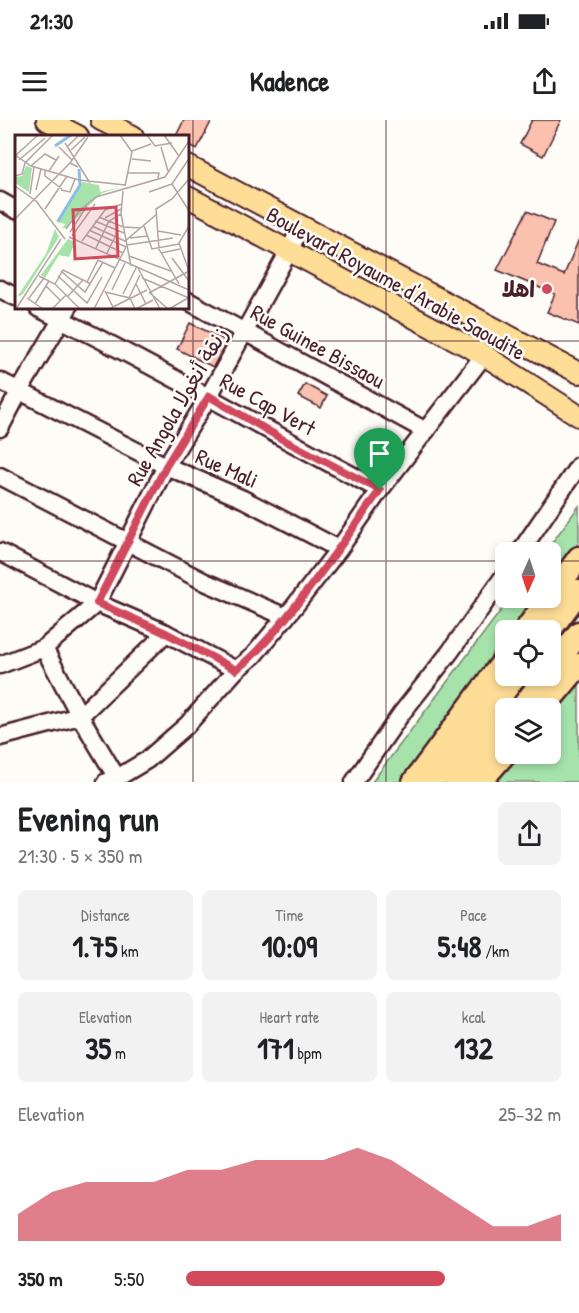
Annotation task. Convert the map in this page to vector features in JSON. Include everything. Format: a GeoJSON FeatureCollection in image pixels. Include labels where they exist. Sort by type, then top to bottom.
{"type":"FeatureCollection","features":[{"type":"Feature","properties":{"kind":"highway"},"geometry":{"type":"LineString","coordinates":[[561,582],[579,558]]}},
{"type":"Feature","properties":{"kind":"highway"},"geometry":{"type":"LineString","coordinates":[[557,620],[579,591]]}},
{"type":"Feature","properties":{"kind":"highway"},"geometry":{"type":"LineString","coordinates":[[549,698],[565,672],[579,633]]}},
{"type":"Feature","properties":{"kind":"highway"},"geometry":{"type":"LineString","coordinates":[[534,698],[565,672]]}},
{"type":"Feature","properties":{"kind":"highway"},"geometry":{"type":"LineString","coordinates":[[414,782],[495,673]]}},
{"type":"Feature","properties":{"kind":"highway"},"geometry":{"type":"LineString","coordinates":[[431,782],[471,736],[508,686]]}},
{"type":"Feature","properties":{"kind":"highway"},"geometry":{"type":"LineString","coordinates":[[456,782],[495,738]]}},
{"type":"Feature","properties":{"kind":"highway"},"geometry":{"type":"LineString","coordinates":[[476,782],[496,764]]}},
{"type":"Feature","properties":{"kind":"main road"},"geometry":{"type":"LineString","coordinates":[[47,120],[76,135]]}},
{"type":"Feature","properties":{"kind":"main road"},"geometry":{"type":"LineString","coordinates":[[101,120],[131,135]]}},
{"type":"Feature","properties":{"kind":"main road","name":"Boulevard Royaume d'Arabie Saoudite"},"geometry":{"type":"LineString","coordinates":[[189,166],[574,366]]}},
{"type":"Feature","properties":{"kind":"main road","name":"Boulevard Royaume d'Arabie Saoudite"},"geometry":{"type":"LineString","coordinates":[[189,198],[484,355],[579,416]]}},
{"type":"Feature","properties":{"kind":"street"},"geometry":{"type":"LineString","coordinates":[[0,201],[15,209]]}},
{"type":"Feature","properties":{"kind":"street","name":"Rue Angola زنقة أنغولا"},"geometry":{"type":"LineString","coordinates":[[0,665],[44,648],[97,603],[166,466],[209,396],[302,225]]}},
{"type":"Feature","properties":{"kind":"street"},"geometry":{"type":"LineString","coordinates":[[0,289],[15,296]]}},
{"type":"Feature","properties":{"kind":"street","name":"Rue Guinee Bissaou"},"geometry":{"type":"LineString","coordinates":[[189,302],[426,431]]}},
{"type":"Feature","properties":{"kind":"street","name":"Rue Cap Vert"},"geometry":{"type":"LineString","coordinates":[[43,309],[65,313],[282,439],[380,490]]}},
{"type":"Feature","properties":{"kind":"street"},"geometry":{"type":"LineString","coordinates":[[0,428],[65,313]]}},
{"type":"Feature","properties":{"kind":"street"},"geometry":{"type":"LineString","coordinates":[[44,648],[81,716],[111,780],[147,760],[188,725],[286,617],[484,355]]}},
{"type":"Feature","properties":{"kind":"street","name":"Rue Mali"},"geometry":{"type":"LineString","coordinates":[[0,381],[166,466],[243,499],[339,549]]}},
{"type":"Feature","properties":{"kind":"street"},"geometry":{"type":"LineString","coordinates":[[527,542],[579,465]]}},
{"type":"Feature","properties":{"kind":"street"},"geometry":{"type":"LineString","coordinates":[[0,476],[205,582],[286,617]]}},
{"type":"Feature","properties":{"kind":"street"},"geometry":{"type":"LineString","coordinates":[[0,552],[97,603],[166,633],[236,670]]}},
{"type":"Feature","properties":{"kind":"street"},"geometry":{"type":"LineString","coordinates":[[354,782],[401,714],[450,652],[495,589]]}},
{"type":"Feature","properties":{"kind":"street"},"geometry":{"type":"LineString","coordinates":[[0,737],[81,716],[166,633]]}},
{"type":"Feature","properties":{"kind":"green space"},"geometry":{"type":"Polygon","coordinates":[[[579,506],[579,542],[561,568],[561,542],[552,542],[579,506]]]}},
{"type":"Feature","properties":{"kind":"green space"},"geometry":{"type":"Polygon","coordinates":[[[503,608],[531,608],[523,620],[495,620],[495,658],[431,748],[400,782],[372,782],[503,608]]]}},
{"type":"Feature","properties":{"kind":"green space"},"geometry":{"type":"Polygon","coordinates":[[[579,682],[579,782],[490,782],[505,764],[561,764],[561,700],[579,682]]]}},
{"type":"Feature","properties":{"kind":"building"},"geometry":{"type":"Polygon","coordinates":[[[184,120],[212,120],[197,149],[189,145],[189,135],[176,135],[184,120]]]}},
{"type":"Feature","properties":{"kind":"building"},"geometry":{"type":"Polygon","coordinates":[[[532,120],[561,120],[543,156],[520,144],[532,120]]]}},
{"type":"Feature","properties":{"kind":"building"},"geometry":{"type":"Polygon","coordinates":[[[527,211],[554,222],[537,264],[564,275],[579,239],[579,325],[547,312],[555,294],[497,270],[527,211]]]}},
{"type":"Feature","properties":{"kind":"building"},"geometry":{"type":"Polygon","coordinates":[[[190,323],[227,341],[213,367],[177,349],[190,323]]]}},
{"type":"Feature","properties":{"kind":"building"},"geometry":{"type":"Polygon","coordinates":[[[305,384],[327,396],[321,408],[298,396],[305,384]]]}},
{"type":"Feature","properties":{"kind":"place","name":"اهلا"},"geometry":{"type":"Point","coordinates":[547,289]}},
{"type":"Feature","properties":{"kind":"route"},"geometry":{"type":"LineString","coordinates":[[209,396],[282,439],[380,490],[339,549],[294,607],[253,656],[236,670],[166,633],[97,603],[166,466],[209,396]]}}]}
